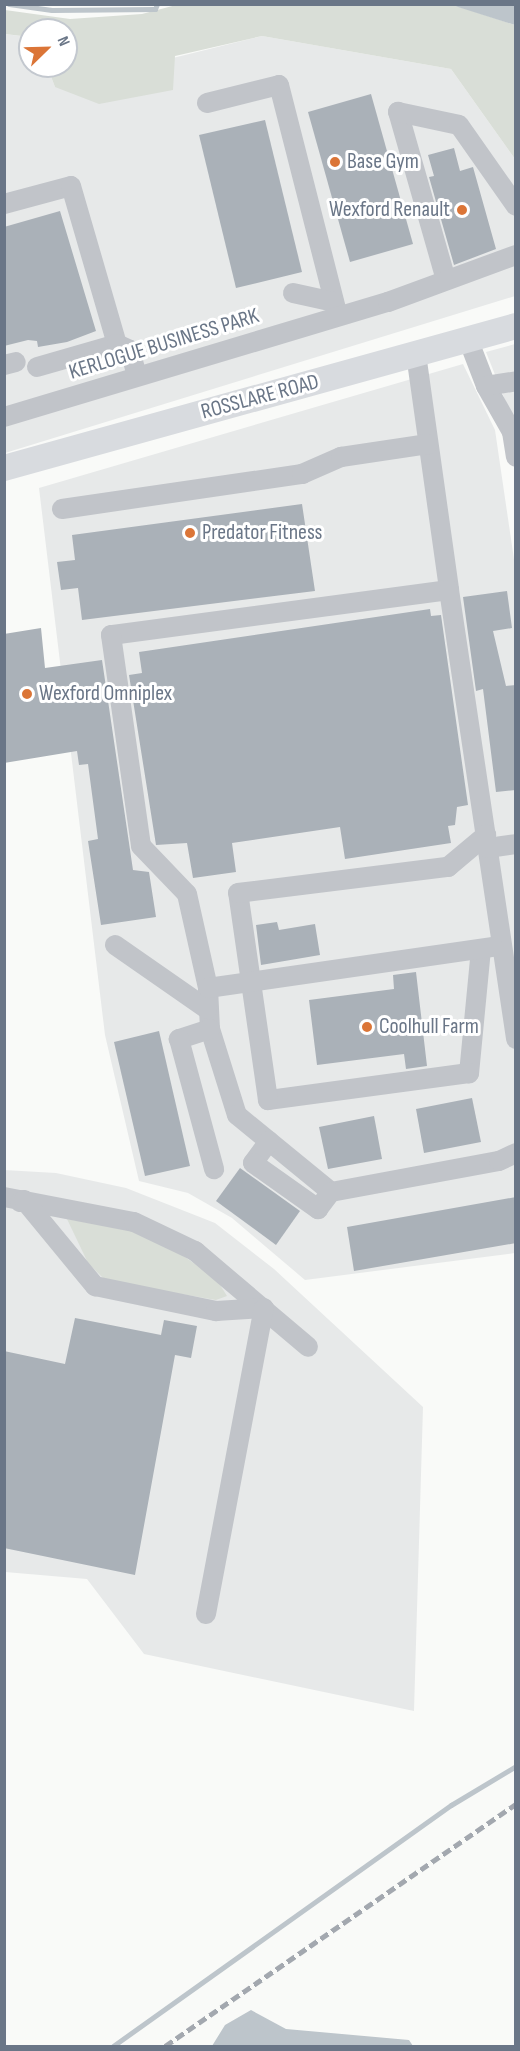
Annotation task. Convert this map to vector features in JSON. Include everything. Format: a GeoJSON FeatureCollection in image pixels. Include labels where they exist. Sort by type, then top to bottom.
{"type":"FeatureCollection","features":[{"type":"Feature","properties":{"kind":"main road","name":"ROSSLARE ROAD"},"geometry":{"type":"LineString","coordinates":[[4,468],[516,326]]}},
{"type":"Feature","properties":{"kind":"street"},"geometry":{"type":"LineString","coordinates":[[207,103],[279,85],[336,309]]}},
{"type":"Feature","properties":{"kind":"street"},"geometry":{"type":"LineString","coordinates":[[446,280],[398,112],[459,125],[516,206]]}},
{"type":"Feature","properties":{"kind":"street"},"geometry":{"type":"LineString","coordinates":[[4,204],[71,186],[117,344]]}},
{"type":"Feature","properties":{"kind":"street","name":"KERLOGUE BUSINESS PARK"},"geometry":{"type":"LineString","coordinates":[[4,417],[137,376],[336,309],[388,302],[516,255]]}},
{"type":"Feature","properties":{"kind":"street"},"geometry":{"type":"LineString","coordinates":[[293,293],[336,309]]}},
{"type":"Feature","properties":{"kind":"street"},"geometry":{"type":"LineString","coordinates":[[468,339],[486,386],[512,432],[516,457]]}},
{"type":"Feature","properties":{"kind":"street"},"geometry":{"type":"LineString","coordinates":[[38,367],[117,344],[129,350],[137,376]]}},
{"type":"Feature","properties":{"kind":"street"},"geometry":{"type":"LineString","coordinates":[[416,354],[501,945],[511,977],[516,1039]]}},
{"type":"Feature","properties":{"kind":"street"},"geometry":{"type":"LineString","coordinates":[[486,386],[516,381]]}},
{"type":"Feature","properties":{"kind":"street"},"geometry":{"type":"LineString","coordinates":[[62,509],[302,474],[341,457],[428,444]]}},
{"type":"Feature","properties":{"kind":"street"},"geometry":{"type":"LineString","coordinates":[[331,1191],[237,1115],[210,1029],[207,1009],[208,988],[187,894],[141,846],[111,635],[449,590]]}},
{"type":"Feature","properties":{"kind":"street"},"geometry":{"type":"LineString","coordinates":[[482,949],[469,1073],[268,1100],[238,893],[447,867],[487,842],[516,844]]}},
{"type":"Feature","properties":{"kind":"street"},"geometry":{"type":"LineString","coordinates":[[115,945],[207,1009]]}},
{"type":"Feature","properties":{"kind":"street"},"geometry":{"type":"LineString","coordinates":[[208,988],[501,945]]}},
{"type":"Feature","properties":{"kind":"street"},"geometry":{"type":"LineString","coordinates":[[210,1029],[179,1039],[214,1169]]}},
{"type":"Feature","properties":{"kind":"street"},"geometry":{"type":"LineString","coordinates":[[269,1141],[253,1163],[318,1209],[331,1191],[499,1161],[516,1154]]}},
{"type":"Feature","properties":{"kind":"street"},"geometry":{"type":"LineString","coordinates":[[4,1207],[14,1208],[14,1198]]}},
{"type":"Feature","properties":{"kind":"street"},"geometry":{"type":"LineString","coordinates":[[14,1198],[134,1222],[195,1251],[308,1347]]}},
{"type":"Feature","properties":{"kind":"street"},"geometry":{"type":"LineString","coordinates":[[14,1198],[95,1286],[216,1311],[264,1308]]}},
{"type":"Feature","properties":{"kind":"street"},"geometry":{"type":"LineString","coordinates":[[206,1614],[264,1308]]}},
{"type":"Feature","properties":{"kind":"shaded area"},"geometry":{"type":"Polygon","coordinates":[[[180,4],[454,5],[515,25],[515,159],[451,69],[262,36],[175,56],[173,90],[99,104],[55,87],[52,78],[78,78],[78,18],[142,14],[180,4]]]}},
{"type":"Feature","properties":{"kind":"shaded area"},"geometry":{"type":"Polygon","coordinates":[[[454,5],[515,5],[515,25],[458,7],[454,5]]]}},
{"type":"Feature","properties":{"kind":"shaded area"},"geometry":{"type":"Polygon","coordinates":[[[5,10],[63,18],[18,18],[18,36],[5,34],[5,10]]]}},
{"type":"Feature","properties":{"kind":"shaded area"},"geometry":{"type":"Polygon","coordinates":[[[4,34],[18,36],[18,78],[52,78],[55,87],[262,36],[451,69],[515,159],[515,296],[5,453],[4,34]]]}},
{"type":"Feature","properties":{"kind":"shaded area"},"geometry":{"type":"Polygon","coordinates":[[[515,344],[515,425],[486,352],[515,344]]]}},
{"type":"Feature","properties":{"kind":"shaded area"},"geometry":{"type":"Polygon","coordinates":[[[463,364],[495,430],[516,573],[515,1253],[305,1280],[232,1218],[188,1193],[139,1181],[105,1035],[39,488],[463,364]]]}},
{"type":"Feature","properties":{"kind":"shaded area"},"geometry":{"type":"Polygon","coordinates":[[[4,1170],[56,1173],[126,1188],[215,1223],[274,1269],[423,1407],[414,1711],[144,1654],[87,1579],[5,1572],[4,1170]]]}},
{"type":"Feature","properties":{"kind":"shaded area"},"geometry":{"type":"Polygon","coordinates":[[[67,1219],[140,1232],[174,1249],[217,1280],[227,1296],[216,1300],[106,1281],[88,1263],[67,1219]]]}},
{"type":"Feature","properties":{"kind":"shaded area"},"geometry":{"type":"Polygon","coordinates":[[[251,2010],[286,2029],[409,2040],[413,2046],[212,2046],[225,2025],[251,2010]]]}},
{"type":"Feature","properties":{"kind":"building"},"geometry":{"type":"Polygon","coordinates":[[[371,94],[413,244],[350,262],[308,112],[371,94]]]}},
{"type":"Feature","properties":{"kind":"building"},"geometry":{"type":"Polygon","coordinates":[[[265,120],[302,272],[236,288],[199,135],[265,120]]]}},
{"type":"Feature","properties":{"kind":"building","name":"Wexford Renault"},"geometry":{"type":"Polygon","coordinates":[[[454,148],[460,171],[473,167],[496,249],[454,265],[429,177],[434,176],[428,155],[454,148]]]}},
{"type":"Feature","properties":{"kind":"building"},"geometry":{"type":"Polygon","coordinates":[[[60,211],[96,331],[67,342],[38,347],[37,341],[28,340],[4,346],[4,227],[60,211]]]}},
{"type":"Feature","properties":{"kind":"building"},"geometry":{"type":"Polygon","coordinates":[[[302,504],[315,591],[82,620],[78,588],[61,590],[57,562],[75,560],[72,535],[302,504]]]}},
{"type":"Feature","properties":{"kind":"building"},"geometry":{"type":"Polygon","coordinates":[[[507,591],[512,628],[493,631],[506,686],[516,685],[516,790],[496,792],[483,689],[476,691],[463,597],[507,591]]]}},
{"type":"Feature","properties":{"kind":"building"},"geometry":{"type":"Polygon","coordinates":[[[430,609],[431,616],[441,615],[468,805],[457,807],[455,825],[448,826],[451,843],[345,859],[340,827],[232,843],[236,872],[193,878],[187,843],[156,845],[129,675],[142,673],[139,652],[430,609]]]}},
{"type":"Feature","properties":{"kind":"building"},"geometry":{"type":"Polygon","coordinates":[[[41,628],[45,668],[102,660],[133,870],[149,872],[156,917],[101,925],[88,841],[98,839],[88,764],[79,765],[77,751],[4,763],[4,634],[41,628]]]}},
{"type":"Feature","properties":{"kind":"building"},"geometry":{"type":"Polygon","coordinates":[[[277,922],[279,930],[315,924],[320,955],[261,965],[256,925],[277,922]]]}},
{"type":"Feature","properties":{"kind":"building","name":"Coolhull Farm"},"geometry":{"type":"Polygon","coordinates":[[[416,972],[427,1066],[406,1069],[404,1054],[317,1065],[309,1000],[394,989],[393,975],[416,972]]]}},
{"type":"Feature","properties":{"kind":"building"},"geometry":{"type":"Polygon","coordinates":[[[159,1031],[190,1166],[145,1176],[114,1042],[159,1031]]]}},
{"type":"Feature","properties":{"kind":"building"},"geometry":{"type":"Polygon","coordinates":[[[472,1098],[481,1142],[424,1153],[416,1109],[472,1098]]]}},
{"type":"Feature","properties":{"kind":"building"},"geometry":{"type":"Polygon","coordinates":[[[374,1116],[382,1159],[328,1169],[319,1127],[374,1116]]]}},
{"type":"Feature","properties":{"kind":"building"},"geometry":{"type":"Polygon","coordinates":[[[240,1168],[300,1211],[276,1245],[216,1201],[240,1168]]]}},
{"type":"Feature","properties":{"kind":"building"},"geometry":{"type":"Polygon","coordinates":[[[516,1197],[516,1243],[354,1271],[347,1227],[516,1197]]]}},
{"type":"Feature","properties":{"kind":"building"},"geometry":{"type":"Polygon","coordinates":[[[75,1318],[161,1335],[164,1320],[197,1326],[191,1358],[175,1355],[135,1575],[4,1548],[4,1351],[65,1364],[75,1318]]]}},
{"type":"Feature","properties":{"kind":"waterway"},"geometry":{"type":"LineString","coordinates":[[9,4],[52,10],[155,9],[157,4]]}},
{"type":"Feature","properties":{"kind":"waterway"},"geometry":{"type":"LineString","coordinates":[[113,2046],[451,1805],[516,1766]]}},
{"type":"Feature","properties":{"kind":"railway"},"geometry":{"type":"LineString","coordinates":[[165,2046],[516,1804]]}},
{"type":"Feature","properties":{"kind":"place","name":"Base Gym"},"geometry":{"type":"Point","coordinates":[335,162]}},
{"type":"Feature","properties":{"kind":"place","name":"Wexford Renault"},"geometry":{"type":"Point","coordinates":[462,210]}},
{"type":"Feature","properties":{"kind":"place","name":"Predator Fitness"},"geometry":{"type":"Point","coordinates":[190,533]}},
{"type":"Feature","properties":{"kind":"place","name":"Wexford Omniplex"},"geometry":{"type":"Point","coordinates":[27,694]}},
{"type":"Feature","properties":{"kind":"place","name":"Coolhull Farm"},"geometry":{"type":"Point","coordinates":[367,1027]}}]}
